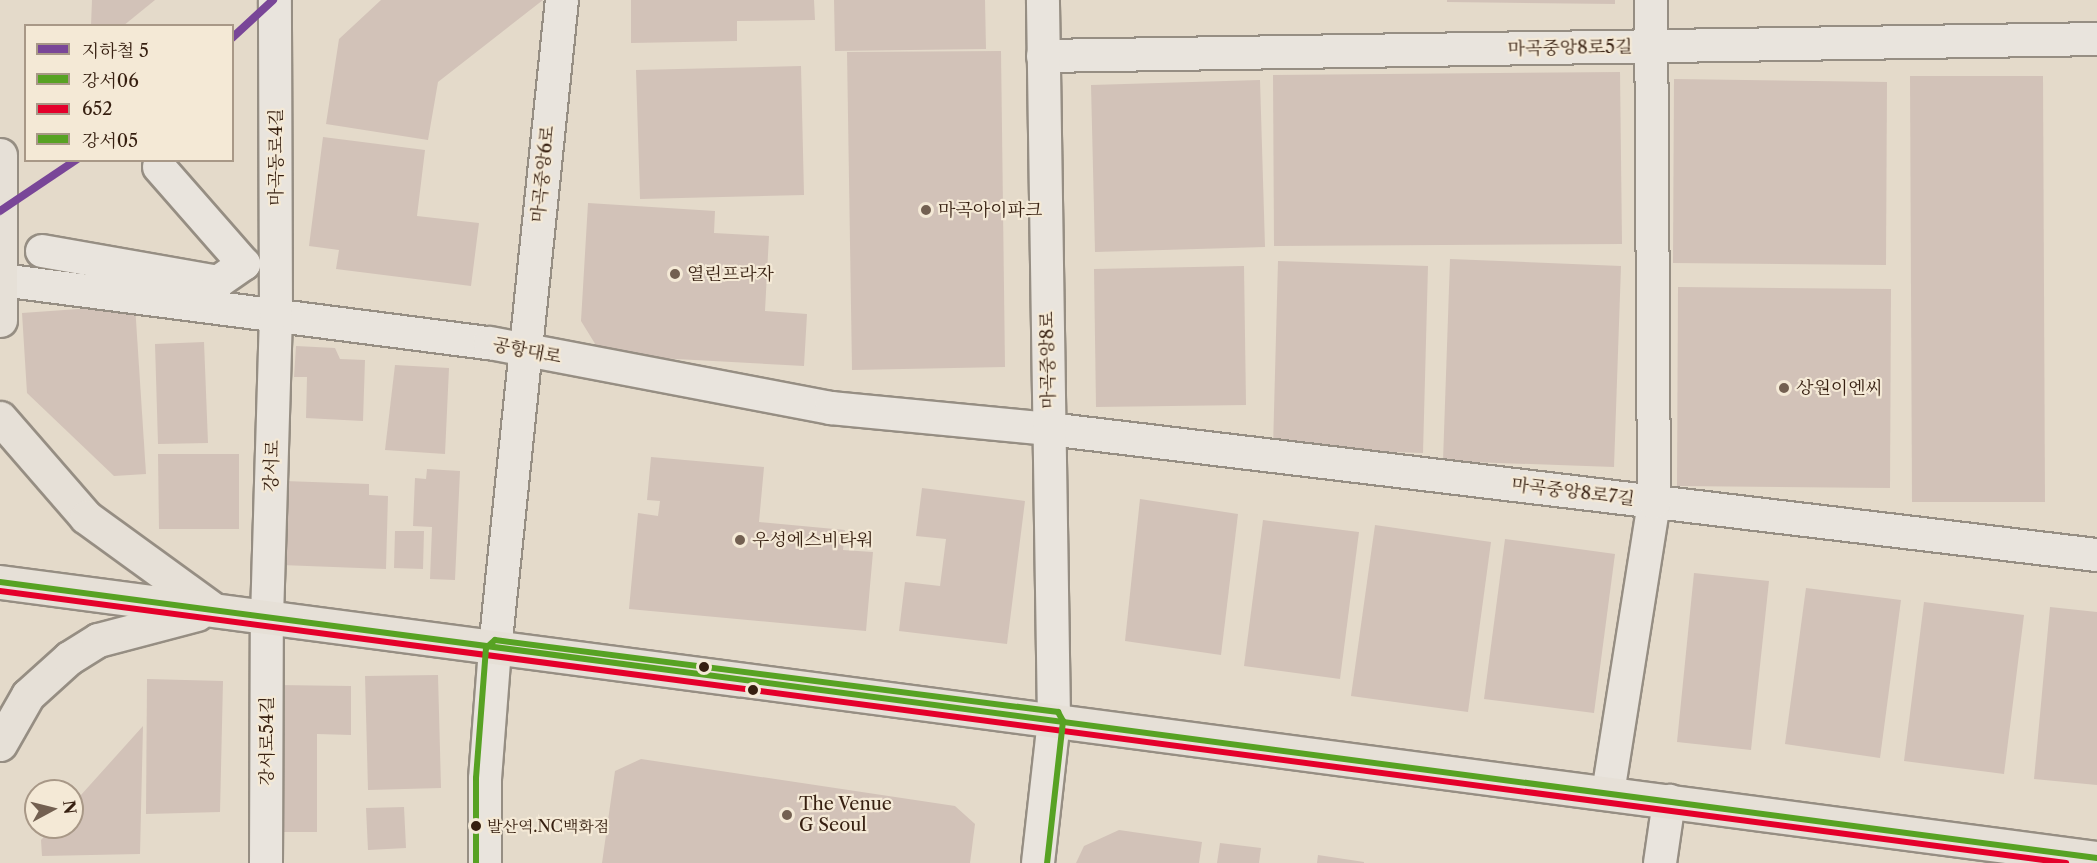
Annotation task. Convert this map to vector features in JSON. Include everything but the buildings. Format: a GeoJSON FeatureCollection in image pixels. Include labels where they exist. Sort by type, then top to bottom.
{"type":"FeatureCollection","features":[{"type":"Feature","properties":{"kind":"main road"},"geometry":{"type":"LineString","coordinates":[[0,155],[2,280],[0,320]]}},
{"type":"Feature","properties":{"kind":"main road"},"geometry":{"type":"LineString","coordinates":[[0,418],[86,517],[214,610]]}},
{"type":"Feature","properties":{"kind":"main road"},"geometry":{"type":"LineString","coordinates":[[0,582],[495,649],[1054,720],[2097,858]]}},
{"type":"Feature","properties":{"kind":"main road"},"geometry":{"type":"LineString","coordinates":[[0,744],[28,695],[57,667],[88,646],[98,640],[214,610]]}},
{"type":"Feature","properties":{"kind":"street","name":"마곡동로4길"},"geometry":{"type":"LineString","coordinates":[[275,0],[276,313]]}},
{"type":"Feature","properties":{"kind":"street","name":"마곡중앙6로"},"geometry":{"type":"LineString","coordinates":[[526,349],[562,0]]}},
{"type":"Feature","properties":{"kind":"street","name":"마곡중앙8로"},"geometry":{"type":"LineString","coordinates":[[1043,0],[1054,720]]}},
{"type":"Feature","properties":{"kind":"street"},"geometry":{"type":"LineString","coordinates":[[1608,793],[1654,502],[1651,0]]}},
{"type":"Feature","properties":{"kind":"street","name":"마곡중앙8로5길"},"geometry":{"type":"LineString","coordinates":[[1043,56],[2097,39]]}},
{"type":"Feature","properties":{"kind":"street"},"geometry":{"type":"LineString","coordinates":[[42,251],[218,282],[244,264],[159,166]]}},
{"type":"Feature","properties":{"kind":"street","name":"공항대로"},"geometry":{"type":"LineString","coordinates":[[2,280],[276,313],[526,349],[831,408],[1049,429]]}},
{"type":"Feature","properties":{"kind":"street","name":"강서로"},"geometry":{"type":"LineString","coordinates":[[267,618],[276,313]]}},
{"type":"Feature","properties":{"kind":"street"},"geometry":{"type":"LineString","coordinates":[[485,863],[485,779],[495,649],[526,349]]}},
{"type":"Feature","properties":{"kind":"street","name":"마곡중앙8로7길"},"geometry":{"type":"LineString","coordinates":[[1049,429],[2097,555]]}},
{"type":"Feature","properties":{"kind":"street","name":"강서로54길"},"geometry":{"type":"LineString","coordinates":[[267,618],[267,863]]}},
{"type":"Feature","properties":{"kind":"street"},"geometry":{"type":"LineString","coordinates":[[1038,863],[1054,720]]}},
{"type":"Feature","properties":{"kind":"street"},"geometry":{"type":"LineString","coordinates":[[1660,863],[1669,801]]}},
{"type":"Feature","properties":{"kind":"metro line","name":"5"},"geometry":{"type":"LineString","coordinates":[[234,36],[273,0]]}},
{"type":"Feature","properties":{"kind":"metro line","name":"5"},"geometry":{"type":"LineString","coordinates":[[0,211],[73,162]]}},
{"type":"Feature","properties":{"kind":"transit line","name":"강서06"},"geometry":{"type":"LineString","coordinates":[[0,582],[2097,858]]}},
{"type":"Feature","properties":{"kind":"transit line","name":"652"},"geometry":{"type":"LineString","coordinates":[[0,591],[2066,863]]}},
{"type":"Feature","properties":{"kind":"transit line","name":"강서05"},"geometry":{"type":"LineString","coordinates":[[476,863],[476,778],[486,648],[495,640],[1058,712],[1063,721],[1047,863]]}},
{"type":"Feature","properties":{"kind":"place","name":"마곡아이파크"},"geometry":{"type":"Point","coordinates":[926,210]}},
{"type":"Feature","properties":{"kind":"place","name":"열린프라자"},"geometry":{"type":"Point","coordinates":[675,274]}},
{"type":"Feature","properties":{"kind":"place","name":"상원이엔씨"},"geometry":{"type":"Point","coordinates":[1784,388]}},
{"type":"Feature","properties":{"kind":"place","name":"우성에스비타워"},"geometry":{"type":"Point","coordinates":[740,540]}},
{"type":"Feature","properties":{"kind":"place","name":"The Venue G Seoul"},"geometry":{"type":"Point","coordinates":[787,815]}},
{"type":"Feature","properties":{"kind":"place","name":"발산역.NC백화점"},"geometry":{"type":"Point","coordinates":[476,826]}}]}
